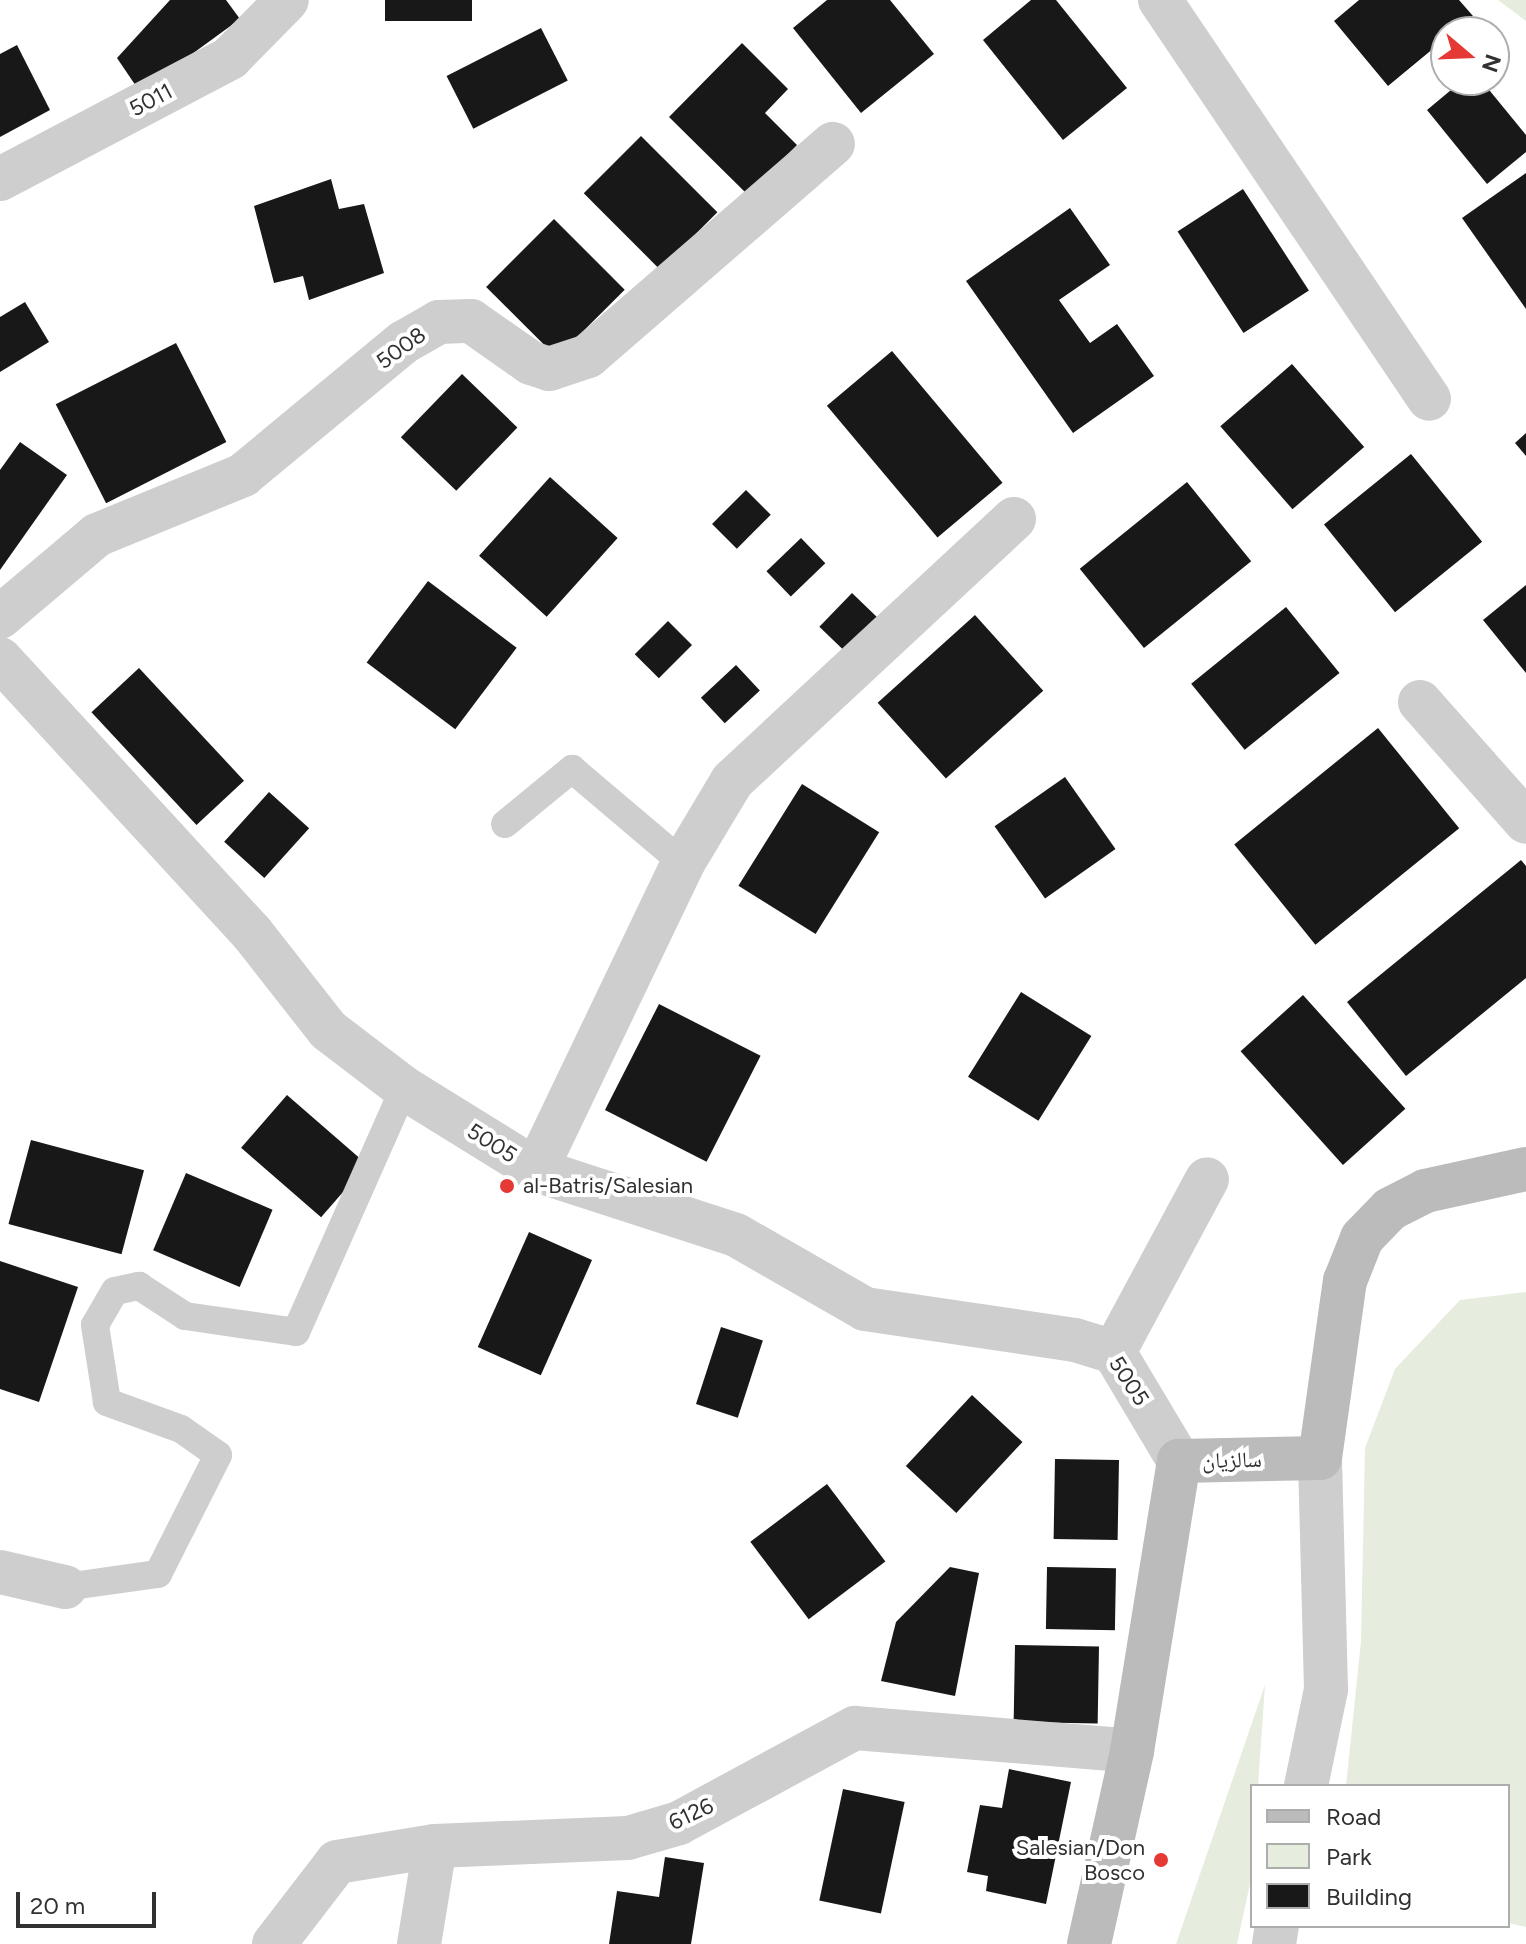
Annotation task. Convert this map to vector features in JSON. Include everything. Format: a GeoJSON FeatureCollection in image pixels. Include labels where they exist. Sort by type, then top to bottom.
{"type":"FeatureCollection","features":[{"type":"Feature","properties":{"kind":"street","name":"5011"},"geometry":{"type":"LineString","coordinates":[[0,179],[230,58],[287,0]]}},
{"type":"Feature","properties":{"kind":"street"},"geometry":{"type":"LineString","coordinates":[[1160,0],[1429,399]]}},
{"type":"Feature","properties":{"kind":"street","name":"5008"},"geometry":{"type":"LineString","coordinates":[[0,617],[97,535],[243,475],[404,342],[439,322],[471,321],[531,363],[549,369],[588,356],[833,144]]}},
{"type":"Feature","properties":{"kind":"street"},"geometry":{"type":"LineString","coordinates":[[536,1170],[683,863],[732,781],[1014,519]]}},
{"type":"Feature","properties":{"kind":"street","name":"5005"},"geometry":{"type":"LineString","coordinates":[[0,659],[252,933],[328,1030],[404,1088],[536,1170],[736,1235],[865,1309],[1075,1340],[1114,1352],[1179,1461]]}},
{"type":"Feature","properties":{"kind":"street"},"geometry":{"type":"LineString","coordinates":[[1420,702],[1526,822]]}},
{"type":"Feature","properties":{"kind":"street"},"geometry":{"type":"LineString","coordinates":[[1306,1784],[1326,1689],[1320,1458],[1345,1281],[1362,1238],[1390,1209],[1425,1191],[1526,1169]]}},
{"type":"Feature","properties":{"kind":"street"},"geometry":{"type":"LineString","coordinates":[[1114,1352],[1207,1179]]}},
{"type":"Feature","properties":{"kind":"street","name":"سالزيان"},"geometry":{"type":"LineString","coordinates":[[1089,1944],[1132,1751],[1179,1461],[1320,1458]]}},
{"type":"Feature","properties":{"kind":"street"},"geometry":{"type":"LineString","coordinates":[[0,1572],[65,1587]]}},
{"type":"Feature","properties":{"kind":"street","name":"6126"},"geometry":{"type":"LineString","coordinates":[[274,1944],[337,1862],[435,1846],[628,1838],[679,1823],[855,1728],[1132,1751]]}},
{"type":"Feature","properties":{"kind":"street"},"geometry":{"type":"LineString","coordinates":[[419,1944],[435,1846]]}},
{"type":"Feature","properties":{"kind":"lane"},"geometry":{"type":"LineString","coordinates":[[505,824],[572,769],[683,863]]}},
{"type":"Feature","properties":{"kind":"lane"},"geometry":{"type":"LineString","coordinates":[[65,1587],[158,1574],[218,1455],[181,1429],[107,1402],[95,1325],[115,1291],[139,1286],[185,1316],[296,1332],[404,1088]]}},
{"type":"Feature","properties":{"kind":"green space"},"geometry":{"type":"Polygon","coordinates":[[[1498,0],[1526,0],[1526,21],[1498,0]]]}},
{"type":"Feature","properties":{"kind":"green space"},"geometry":{"type":"Polygon","coordinates":[[[1526,1292],[1526,1927],[1510,1923],[1510,1784],[1346,1784],[1361,1641],[1365,1448],[1395,1369],[1460,1300],[1526,1292]]]}},
{"type":"Feature","properties":{"kind":"green space"},"geometry":{"type":"Polygon","coordinates":[[[1265,1685],[1258,1784],[1250,1784],[1250,1884],[1237,1944],[1176,1944],[1265,1685]]]}},
{"type":"Feature","properties":{"kind":"building"},"geometry":{"type":"Polygon","coordinates":[[[170,0],[226,0],[240,19],[140,92],[117,58],[170,0]]]}},
{"type":"Feature","properties":{"kind":"building"},"geometry":{"type":"Polygon","coordinates":[[[385,0],[472,0],[472,21],[385,21],[385,0]]]}},
{"type":"Feature","properties":{"kind":"building"},"geometry":{"type":"Polygon","coordinates":[[[827,0],[890,0],[934,54],[861,113],[793,28],[827,0]]]}},
{"type":"Feature","properties":{"kind":"building"},"geometry":{"type":"Polygon","coordinates":[[[1031,0],[1056,0],[1127,88],[1063,140],[983,40],[1031,0]]]}},
{"type":"Feature","properties":{"kind":"building"},"geometry":{"type":"Polygon","coordinates":[[[1359,0],[1459,0],[1473,16],[1430,16],[1430,51],[1388,86],[1334,21],[1359,0]]]}},
{"type":"Feature","properties":{"kind":"building"},"geometry":{"type":"Polygon","coordinates":[[[541,28],[568,81],[473,129],[447,76],[541,28]]]}},
{"type":"Feature","properties":{"kind":"building"},"geometry":{"type":"Polygon","coordinates":[[[742,43],[788,89],[765,113],[797,145],[748,195],[669,117],[742,43]]]}},
{"type":"Feature","properties":{"kind":"building"},"geometry":{"type":"Polygon","coordinates":[[[17,45],[50,110],[0,137],[0,54],[17,45]]]}},
{"type":"Feature","properties":{"kind":"building"},"geometry":{"type":"Polygon","coordinates":[[[1444,96],[1494,96],[1526,135],[1526,152],[1487,184],[1427,110],[1444,96]]]}},
{"type":"Feature","properties":{"kind":"building"},"geometry":{"type":"Polygon","coordinates":[[[641,136],[717,212],[660,270],[584,193],[641,136]]]}},
{"type":"Feature","properties":{"kind":"building"},"geometry":{"type":"Polygon","coordinates":[[[1526,173],[1526,309],[1462,218],[1526,173]]]}},
{"type":"Feature","properties":{"kind":"building"},"geometry":{"type":"Polygon","coordinates":[[[331,179],[339,209],[364,204],[384,273],[309,300],[303,276],[274,283],[254,206],[331,179]]]}},
{"type":"Feature","properties":{"kind":"building"},"geometry":{"type":"Polygon","coordinates":[[[1243,189],[1309,290],[1243,333],[1178,231],[1243,189]]]}},
{"type":"Feature","properties":{"kind":"building"},"geometry":{"type":"Polygon","coordinates":[[[1070,208],[1110,265],[1059,300],[1090,343],[1117,324],[1154,376],[1073,433],[966,281],[1070,208]]]}},
{"type":"Feature","properties":{"kind":"building"},"geometry":{"type":"Polygon","coordinates":[[[554,219],[625,290],[557,358],[486,287],[554,219]]]}},
{"type":"Feature","properties":{"kind":"building"},"geometry":{"type":"Polygon","coordinates":[[[25,302],[49,342],[0,372],[0,317],[25,302]]]}},
{"type":"Feature","properties":{"kind":"building"},"geometry":{"type":"Polygon","coordinates":[[[176,343],[226,442],[106,503],[56,404],[176,343]]]}},
{"type":"Feature","properties":{"kind":"building"},"geometry":{"type":"Polygon","coordinates":[[[892,351],[1003,483],[937,537],[827,406],[892,351]]]}},
{"type":"Feature","properties":{"kind":"building"},"geometry":{"type":"Polygon","coordinates":[[[1292,364],[1364,447],[1292,509],[1220,426],[1292,364]]]}},
{"type":"Feature","properties":{"kind":"building"},"geometry":{"type":"Polygon","coordinates":[[[462,374],[517,427],[456,491],[401,437],[462,374]]]}},
{"type":"Feature","properties":{"kind":"building"},"geometry":{"type":"Polygon","coordinates":[[[1526,433],[1526,456],[1515,443],[1526,433]]]}},
{"type":"Feature","properties":{"kind":"building"},"geometry":{"type":"Polygon","coordinates":[[[20,442],[67,475],[0,570],[0,470],[20,442]]]}},
{"type":"Feature","properties":{"kind":"building"},"geometry":{"type":"Polygon","coordinates":[[[1411,454],[1482,542],[1395,612],[1324,524],[1411,454]]]}},
{"type":"Feature","properties":{"kind":"building"},"geometry":{"type":"Polygon","coordinates":[[[550,477],[618,538],[547,617],[479,556],[550,477]]]}},
{"type":"Feature","properties":{"kind":"building"},"geometry":{"type":"Polygon","coordinates":[[[1187,482],[1251,561],[1144,648],[1080,569],[1187,482]]]}},
{"type":"Feature","properties":{"kind":"building"},"geometry":{"type":"Polygon","coordinates":[[[746,490],[771,515],[737,549],[712,524],[746,490]]]}},
{"type":"Feature","properties":{"kind":"building"},"geometry":{"type":"Polygon","coordinates":[[[801,538],[825,563],[791,597],[766,571],[801,538]]]}},
{"type":"Feature","properties":{"kind":"building"},"geometry":{"type":"Polygon","coordinates":[[[428,581],[517,648],[455,729],[367,662],[428,581]]]}},
{"type":"Feature","properties":{"kind":"building"},"geometry":{"type":"Polygon","coordinates":[[[1526,585],[1526,673],[1483,620],[1526,585]]]}},
{"type":"Feature","properties":{"kind":"building"},"geometry":{"type":"Polygon","coordinates":[[[852,593],[877,617],[845,651],[819,627],[852,593]]]}},
{"type":"Feature","properties":{"kind":"building"},"geometry":{"type":"Polygon","coordinates":[[[1286,607],[1339,673],[1245,750],[1191,684],[1286,607]]]}},
{"type":"Feature","properties":{"kind":"building"},"geometry":{"type":"Polygon","coordinates":[[[975,615],[1043,691],[946,778],[878,703],[975,615]]]}},
{"type":"Feature","properties":{"kind":"building"},"geometry":{"type":"Polygon","coordinates":[[[668,621],[692,645],[659,678],[635,654],[668,621]]]}},
{"type":"Feature","properties":{"kind":"building"},"geometry":{"type":"Polygon","coordinates":[[[736,665],[760,691],[725,723],[701,698],[736,665]]]}},
{"type":"Feature","properties":{"kind":"building"},"geometry":{"type":"Polygon","coordinates":[[[139,668],[244,781],[196,825],[91,712],[139,668]]]}},
{"type":"Feature","properties":{"kind":"building"},"geometry":{"type":"Polygon","coordinates":[[[1378,728],[1459,828],[1315,945],[1234,844],[1378,728]]]}},
{"type":"Feature","properties":{"kind":"building"},"geometry":{"type":"Polygon","coordinates":[[[1065,777],[1115,849],[1045,898],[995,826],[1065,777]]]}},
{"type":"Feature","properties":{"kind":"building"},"geometry":{"type":"Polygon","coordinates":[[[802,784],[879,832],[816,934],[738,886],[802,784]]]}},
{"type":"Feature","properties":{"kind":"building"},"geometry":{"type":"Polygon","coordinates":[[[269,792],[309,828],[264,878],[224,842],[269,792]]]}},
{"type":"Feature","properties":{"kind":"building"},"geometry":{"type":"Polygon","coordinates":[[[1521,860],[1526,866],[1526,978],[1406,1076],[1347,1002],[1521,860]]]}},
{"type":"Feature","properties":{"kind":"building"},"geometry":{"type":"Polygon","coordinates":[[[1021,992],[1091,1036],[1038,1121],[968,1077],[1021,992]]]}},
{"type":"Feature","properties":{"kind":"building"},"geometry":{"type":"Polygon","coordinates":[[[1303,995],[1405,1109],[1343,1165],[1241,1051],[1303,995]]]}},
{"type":"Feature","properties":{"kind":"building"},"geometry":{"type":"Polygon","coordinates":[[[659,1004],[761,1056],[707,1162],[605,1110],[659,1004]]]}},
{"type":"Feature","properties":{"kind":"building"},"geometry":{"type":"Polygon","coordinates":[[[287,1095],[367,1165],[321,1217],[241,1148],[287,1095]]]}},
{"type":"Feature","properties":{"kind":"building"},"geometry":{"type":"Polygon","coordinates":[[[31,1140],[144,1170],[121,1254],[8,1224],[31,1140]]]}},
{"type":"Feature","properties":{"kind":"building"},"geometry":{"type":"Polygon","coordinates":[[[186,1173],[273,1210],[240,1287],[153,1250],[186,1173]]]}},
{"type":"Feature","properties":{"kind":"building"},"geometry":{"type":"Polygon","coordinates":[[[529,1232],[592,1260],[541,1375],[478,1347],[529,1232]]]}},
{"type":"Feature","properties":{"kind":"building"},"geometry":{"type":"Polygon","coordinates":[[[0,1261],[78,1287],[39,1402],[0,1389],[0,1261]]]}},
{"type":"Feature","properties":{"kind":"building"},"geometry":{"type":"Polygon","coordinates":[[[721,1327],[763,1341],[738,1418],[696,1404],[721,1327]]]}},
{"type":"Feature","properties":{"kind":"building"},"geometry":{"type":"Polygon","coordinates":[[[972,1395],[1022,1442],[956,1513],[906,1466],[972,1395]]]}},
{"type":"Feature","properties":{"kind":"building"},"geometry":{"type":"Polygon","coordinates":[[[1055,1459],[1119,1460],[1118,1540],[1054,1539],[1055,1459]]]}},
{"type":"Feature","properties":{"kind":"building"},"geometry":{"type":"Polygon","coordinates":[[[827,1484],[885,1561],[809,1619],[750,1542],[827,1484]]]}},
{"type":"Feature","properties":{"kind":"building"},"geometry":{"type":"Polygon","coordinates":[[[950,1567],[979,1573],[955,1696],[881,1681],[896,1622],[950,1567]]]}},
{"type":"Feature","properties":{"kind":"building"},"geometry":{"type":"Polygon","coordinates":[[[1047,1567],[1116,1568],[1115,1630],[1046,1629],[1047,1567]]]}},
{"type":"Feature","properties":{"kind":"building"},"geometry":{"type":"Polygon","coordinates":[[[1015,1645],[1099,1646],[1098,1723],[1014,1722],[1015,1645]]]}},
{"type":"Feature","properties":{"kind":"building"},"geometry":{"type":"Polygon","coordinates":[[[1009,1769],[1071,1782],[1046,1904],[986,1891],[988,1876],[967,1872],[980,1805],[1002,1808],[1009,1769]]]}},
{"type":"Feature","properties":{"kind":"building"},"geometry":{"type":"Polygon","coordinates":[[[843,1789],[905,1802],[881,1914],[819,1901],[843,1789]]]}},
{"type":"Feature","properties":{"kind":"building"},"geometry":{"type":"Polygon","coordinates":[[[665,1857],[704,1863],[691,1944],[609,1944],[617,1891],[659,1897],[665,1857]]]}},
{"type":"Feature","properties":{"kind":"place","name":"al-Batris/Salesian"},"geometry":{"type":"Point","coordinates":[507,1186]}},
{"type":"Feature","properties":{"kind":"place","name":"Salesian/Don Bosco"},"geometry":{"type":"Point","coordinates":[1161,1860]}}]}
